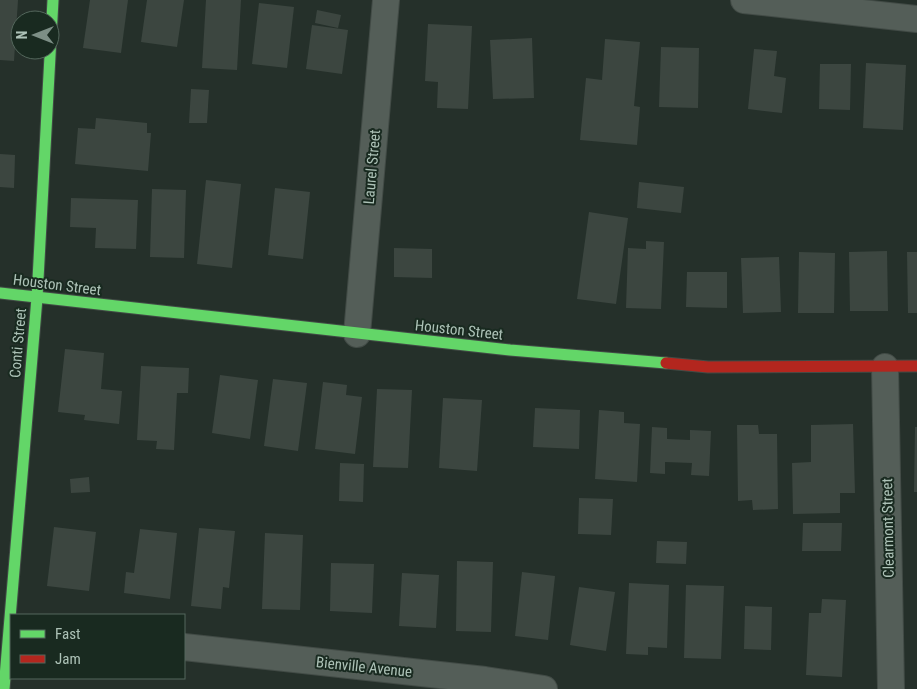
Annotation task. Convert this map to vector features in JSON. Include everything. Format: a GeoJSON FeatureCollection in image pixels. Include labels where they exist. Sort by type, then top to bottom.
{"type":"FeatureCollection","features":[{"type":"Feature","properties":{"kind":"street","name":"Conti Street"},"geometry":{"type":"LineString","coordinates":[[4,689],[6,627],[37,298],[53,0]]}},
{"type":"Feature","properties":{"kind":"street","name":"Laurel Street"},"geometry":{"type":"LineString","coordinates":[[357,334],[386,0]]}},
{"type":"Feature","properties":{"kind":"street"},"geometry":{"type":"LineString","coordinates":[[744,0],[917,18]]}},
{"type":"Feature","properties":{"kind":"street","name":"Houston Street"},"geometry":{"type":"LineString","coordinates":[[0,293],[510,350],[708,367],[917,366]]}},
{"type":"Feature","properties":{"kind":"street","name":"Clearmont Street"},"geometry":{"type":"LineString","coordinates":[[885,367],[891,689]]}},
{"type":"Feature","properties":{"kind":"street","name":"Bienville Avenue"},"geometry":{"type":"LineString","coordinates":[[185,646],[485,680],[544,689]]}},
{"type":"Feature","properties":{"kind":"building"},"geometry":{"type":"Polygon","coordinates":[[[0,0],[18,0],[17,10],[10,10],[10,60],[14,61],[0,60],[0,0]]]}},
{"type":"Feature","properties":{"kind":"building"},"geometry":{"type":"Polygon","coordinates":[[[90,0],[128,0],[121,53],[83,48],[90,0]]]}},
{"type":"Feature","properties":{"kind":"building"},"geometry":{"type":"Polygon","coordinates":[[[147,0],[184,0],[177,47],[141,42],[147,0]]]}},
{"type":"Feature","properties":{"kind":"building"},"geometry":{"type":"Polygon","coordinates":[[[206,0],[241,0],[237,70],[202,68],[206,0]]]}},
{"type":"Feature","properties":{"kind":"building"},"geometry":{"type":"Polygon","coordinates":[[[259,3],[294,7],[287,68],[252,64],[259,3]]]}},
{"type":"Feature","properties":{"kind":"building"},"geometry":{"type":"Polygon","coordinates":[[[317,10],[341,15],[338,28],[315,23],[317,10]]]}},
{"type":"Feature","properties":{"kind":"building"},"geometry":{"type":"Polygon","coordinates":[[[428,24],[472,26],[468,109],[437,108],[438,82],[425,81],[428,24]]]}},
{"type":"Feature","properties":{"kind":"building"},"geometry":{"type":"Polygon","coordinates":[[[312,25],[348,30],[342,74],[306,69],[312,25]]]}},
{"type":"Feature","properties":{"kind":"building"},"geometry":{"type":"Polygon","coordinates":[[[532,38],[534,98],[493,99],[490,40],[532,38]]]}},
{"type":"Feature","properties":{"kind":"building"},"geometry":{"type":"Polygon","coordinates":[[[605,39],[640,42],[634,106],[640,107],[637,145],[580,140],[586,78],[602,80],[605,39]]]}},
{"type":"Feature","properties":{"kind":"building"},"geometry":{"type":"Polygon","coordinates":[[[661,47],[699,48],[698,108],[659,107],[661,47]]]}},
{"type":"Feature","properties":{"kind":"building"},"geometry":{"type":"Polygon","coordinates":[[[754,49],[777,51],[774,76],[786,78],[782,113],[748,109],[754,49]]]}},
{"type":"Feature","properties":{"kind":"building"},"geometry":{"type":"Polygon","coordinates":[[[866,63],[906,65],[903,130],[863,128],[866,63]]]}},
{"type":"Feature","properties":{"kind":"building"},"geometry":{"type":"Polygon","coordinates":[[[820,64],[851,64],[850,110],[819,109],[820,64]]]}},
{"type":"Feature","properties":{"kind":"building"},"geometry":{"type":"Polygon","coordinates":[[[191,89],[209,90],[207,123],[189,123],[191,89]]]}},
{"type":"Feature","properties":{"kind":"building"},"geometry":{"type":"Polygon","coordinates":[[[96,118],[147,123],[147,133],[151,133],[148,171],[75,164],[78,128],[95,129],[96,118]]]}},
{"type":"Feature","properties":{"kind":"building"},"geometry":{"type":"Polygon","coordinates":[[[0,154],[15,155],[14,188],[0,187],[0,154]]]}},
{"type":"Feature","properties":{"kind":"building"},"geometry":{"type":"Polygon","coordinates":[[[206,180],[241,184],[232,268],[197,264],[206,180]]]}},
{"type":"Feature","properties":{"kind":"building"},"geometry":{"type":"Polygon","coordinates":[[[639,182],[684,187],[681,213],[637,208],[639,182]]]}},
{"type":"Feature","properties":{"kind":"building"},"geometry":{"type":"Polygon","coordinates":[[[275,188],[310,192],[303,259],[268,255],[275,188]]]}},
{"type":"Feature","properties":{"kind":"building"},"geometry":{"type":"Polygon","coordinates":[[[152,189],[186,190],[184,258],[150,257],[152,189]]]}},
{"type":"Feature","properties":{"kind":"building"},"geometry":{"type":"Polygon","coordinates":[[[71,198],[138,200],[136,249],[95,248],[96,228],[70,227],[71,198]]]}},
{"type":"Feature","properties":{"kind":"building"},"geometry":{"type":"Polygon","coordinates":[[[589,212],[628,218],[616,304],[577,299],[589,212]]]}},
{"type":"Feature","properties":{"kind":"building"},"geometry":{"type":"Polygon","coordinates":[[[646,241],[664,242],[661,309],[626,308],[628,248],[646,249],[646,241]]]}},
{"type":"Feature","properties":{"kind":"building"},"geometry":{"type":"Polygon","coordinates":[[[394,248],[432,249],[432,278],[394,277],[394,248]]]}},
{"type":"Feature","properties":{"kind":"building"},"geometry":{"type":"Polygon","coordinates":[[[887,251],[888,311],[850,311],[849,252],[887,251]]]}},
{"type":"Feature","properties":{"kind":"building"},"geometry":{"type":"Polygon","coordinates":[[[799,252],[835,253],[834,313],[798,313],[799,252]]]}},
{"type":"Feature","properties":{"kind":"building"},"geometry":{"type":"Polygon","coordinates":[[[907,252],[917,252],[917,313],[908,313],[907,252]]]}},
{"type":"Feature","properties":{"kind":"building"},"geometry":{"type":"Polygon","coordinates":[[[779,257],[781,312],[743,313],[741,258],[779,257]]]}},
{"type":"Feature","properties":{"kind":"building"},"geometry":{"type":"Polygon","coordinates":[[[687,272],[727,272],[727,308],[686,307],[687,272]]]}},
{"type":"Feature","properties":{"kind":"building"},"geometry":{"type":"Polygon","coordinates":[[[65,349],[104,353],[101,389],[122,391],[119,424],[84,420],[85,415],[58,412],[65,349]]]}},
{"type":"Feature","properties":{"kind":"building"},"geometry":{"type":"Polygon","coordinates":[[[141,366],[189,368],[188,393],[177,393],[174,450],[156,449],[157,441],[137,440],[141,366]]]}},
{"type":"Feature","properties":{"kind":"building"},"geometry":{"type":"Polygon","coordinates":[[[220,375],[258,380],[250,439],[212,433],[220,375]]]}},
{"type":"Feature","properties":{"kind":"building"},"geometry":{"type":"Polygon","coordinates":[[[273,379],[307,383],[298,451],[264,446],[273,379]]]}},
{"type":"Feature","properties":{"kind":"building"},"geometry":{"type":"Polygon","coordinates":[[[323,382],[347,385],[346,395],[362,397],[355,454],[315,449],[323,382]]]}},
{"type":"Feature","properties":{"kind":"building"},"geometry":{"type":"Polygon","coordinates":[[[377,389],[412,390],[408,468],[373,467],[377,389]]]}},
{"type":"Feature","properties":{"kind":"building"},"geometry":{"type":"Polygon","coordinates":[[[443,398],[482,400],[477,471],[439,468],[443,398]]]}},
{"type":"Feature","properties":{"kind":"building"},"geometry":{"type":"Polygon","coordinates":[[[535,408],[580,410],[579,449],[533,447],[535,408]]]}},
{"type":"Feature","properties":{"kind":"building"},"geometry":{"type":"Polygon","coordinates":[[[599,410],[624,412],[624,423],[640,424],[637,482],[595,479],[599,410]]]}},
{"type":"Feature","properties":{"kind":"building"},"geometry":{"type":"Polygon","coordinates":[[[853,424],[855,493],[840,493],[840,513],[793,514],[792,463],[811,462],[811,425],[853,424]]]}},
{"type":"Feature","properties":{"kind":"building"},"geometry":{"type":"Polygon","coordinates":[[[737,425],[758,425],[759,434],[777,434],[778,509],[753,510],[752,500],[738,501],[737,425]]]}},
{"type":"Feature","properties":{"kind":"building"},"geometry":{"type":"Polygon","coordinates":[[[652,427],[667,428],[667,439],[690,440],[690,430],[711,431],[709,476],[691,475],[692,463],[665,462],[665,474],[650,473],[652,427]]]}},
{"type":"Feature","properties":{"kind":"building"},"geometry":{"type":"Polygon","coordinates":[[[915,427],[917,427],[917,492],[914,492],[915,427]]]}},
{"type":"Feature","properties":{"kind":"building"},"geometry":{"type":"Polygon","coordinates":[[[340,463],[364,464],[363,502],[339,501],[340,463]]]}},
{"type":"Feature","properties":{"kind":"building"},"geometry":{"type":"Polygon","coordinates":[[[89,477],[90,492],[71,493],[70,479],[89,477]]]}},
{"type":"Feature","properties":{"kind":"building"},"geometry":{"type":"Polygon","coordinates":[[[579,498],[613,499],[611,535],[578,534],[579,498]]]}},
{"type":"Feature","properties":{"kind":"building"},"geometry":{"type":"Polygon","coordinates":[[[803,523],[842,523],[841,551],[802,551],[803,523]]]}},
{"type":"Feature","properties":{"kind":"building"},"geometry":{"type":"Polygon","coordinates":[[[54,527],[96,532],[89,591],[47,586],[54,527]]]}},
{"type":"Feature","properties":{"kind":"building"},"geometry":{"type":"Polygon","coordinates":[[[199,528],[235,531],[229,588],[223,587],[221,609],[191,606],[199,528]]]}},
{"type":"Feature","properties":{"kind":"building"},"geometry":{"type":"Polygon","coordinates":[[[140,529],[177,533],[170,599],[124,593],[126,572],[134,573],[140,529]]]}},
{"type":"Feature","properties":{"kind":"building"},"geometry":{"type":"Polygon","coordinates":[[[265,533],[303,535],[300,610],[262,609],[265,533]]]}},
{"type":"Feature","properties":{"kind":"building"},"geometry":{"type":"Polygon","coordinates":[[[657,541],[687,542],[686,564],[656,563],[657,541]]]}},
{"type":"Feature","properties":{"kind":"building"},"geometry":{"type":"Polygon","coordinates":[[[457,561],[493,562],[491,632],[456,631],[457,561]]]}},
{"type":"Feature","properties":{"kind":"building"},"geometry":{"type":"Polygon","coordinates":[[[331,563],[374,564],[372,613],[330,611],[331,563]]]}},
{"type":"Feature","properties":{"kind":"building"},"geometry":{"type":"Polygon","coordinates":[[[522,572],[555,576],[548,640],[515,636],[522,572]]]}},
{"type":"Feature","properties":{"kind":"building"},"geometry":{"type":"Polygon","coordinates":[[[402,573],[439,575],[436,628],[399,626],[402,573]]]}},
{"type":"Feature","properties":{"kind":"building"},"geometry":{"type":"Polygon","coordinates":[[[629,583],[669,585],[667,648],[648,647],[648,655],[626,654],[629,583]]]}},
{"type":"Feature","properties":{"kind":"building"},"geometry":{"type":"Polygon","coordinates":[[[686,585],[724,586],[721,659],[684,658],[686,585]]]}},
{"type":"Feature","properties":{"kind":"building"},"geometry":{"type":"Polygon","coordinates":[[[579,587],[615,592],[606,651],[570,645],[579,587]]]}},
{"type":"Feature","properties":{"kind":"building"},"geometry":{"type":"Polygon","coordinates":[[[822,599],[846,600],[842,677],[806,675],[809,613],[821,613],[822,599]]]}},
{"type":"Feature","properties":{"kind":"building"},"geometry":{"type":"Polygon","coordinates":[[[745,606],[772,607],[771,650],[744,649],[745,606]]]}},
{"type":"Feature","properties":{"kind":"traffic: fast"},"geometry":{"type":"LineString","coordinates":[[10,614],[37,298],[53,0]]}},
{"type":"Feature","properties":{"kind":"traffic: fast"},"geometry":{"type":"LineString","coordinates":[[0,293],[510,350],[666,363]]}},
{"type":"Feature","properties":{"kind":"traffic: fast"},"geometry":{"type":"LineString","coordinates":[[4,689],[10,618]]}},
{"type":"Feature","properties":{"kind":"traffic: jam"},"geometry":{"type":"LineString","coordinates":[[666,363],[708,367],[917,366]]}}]}
